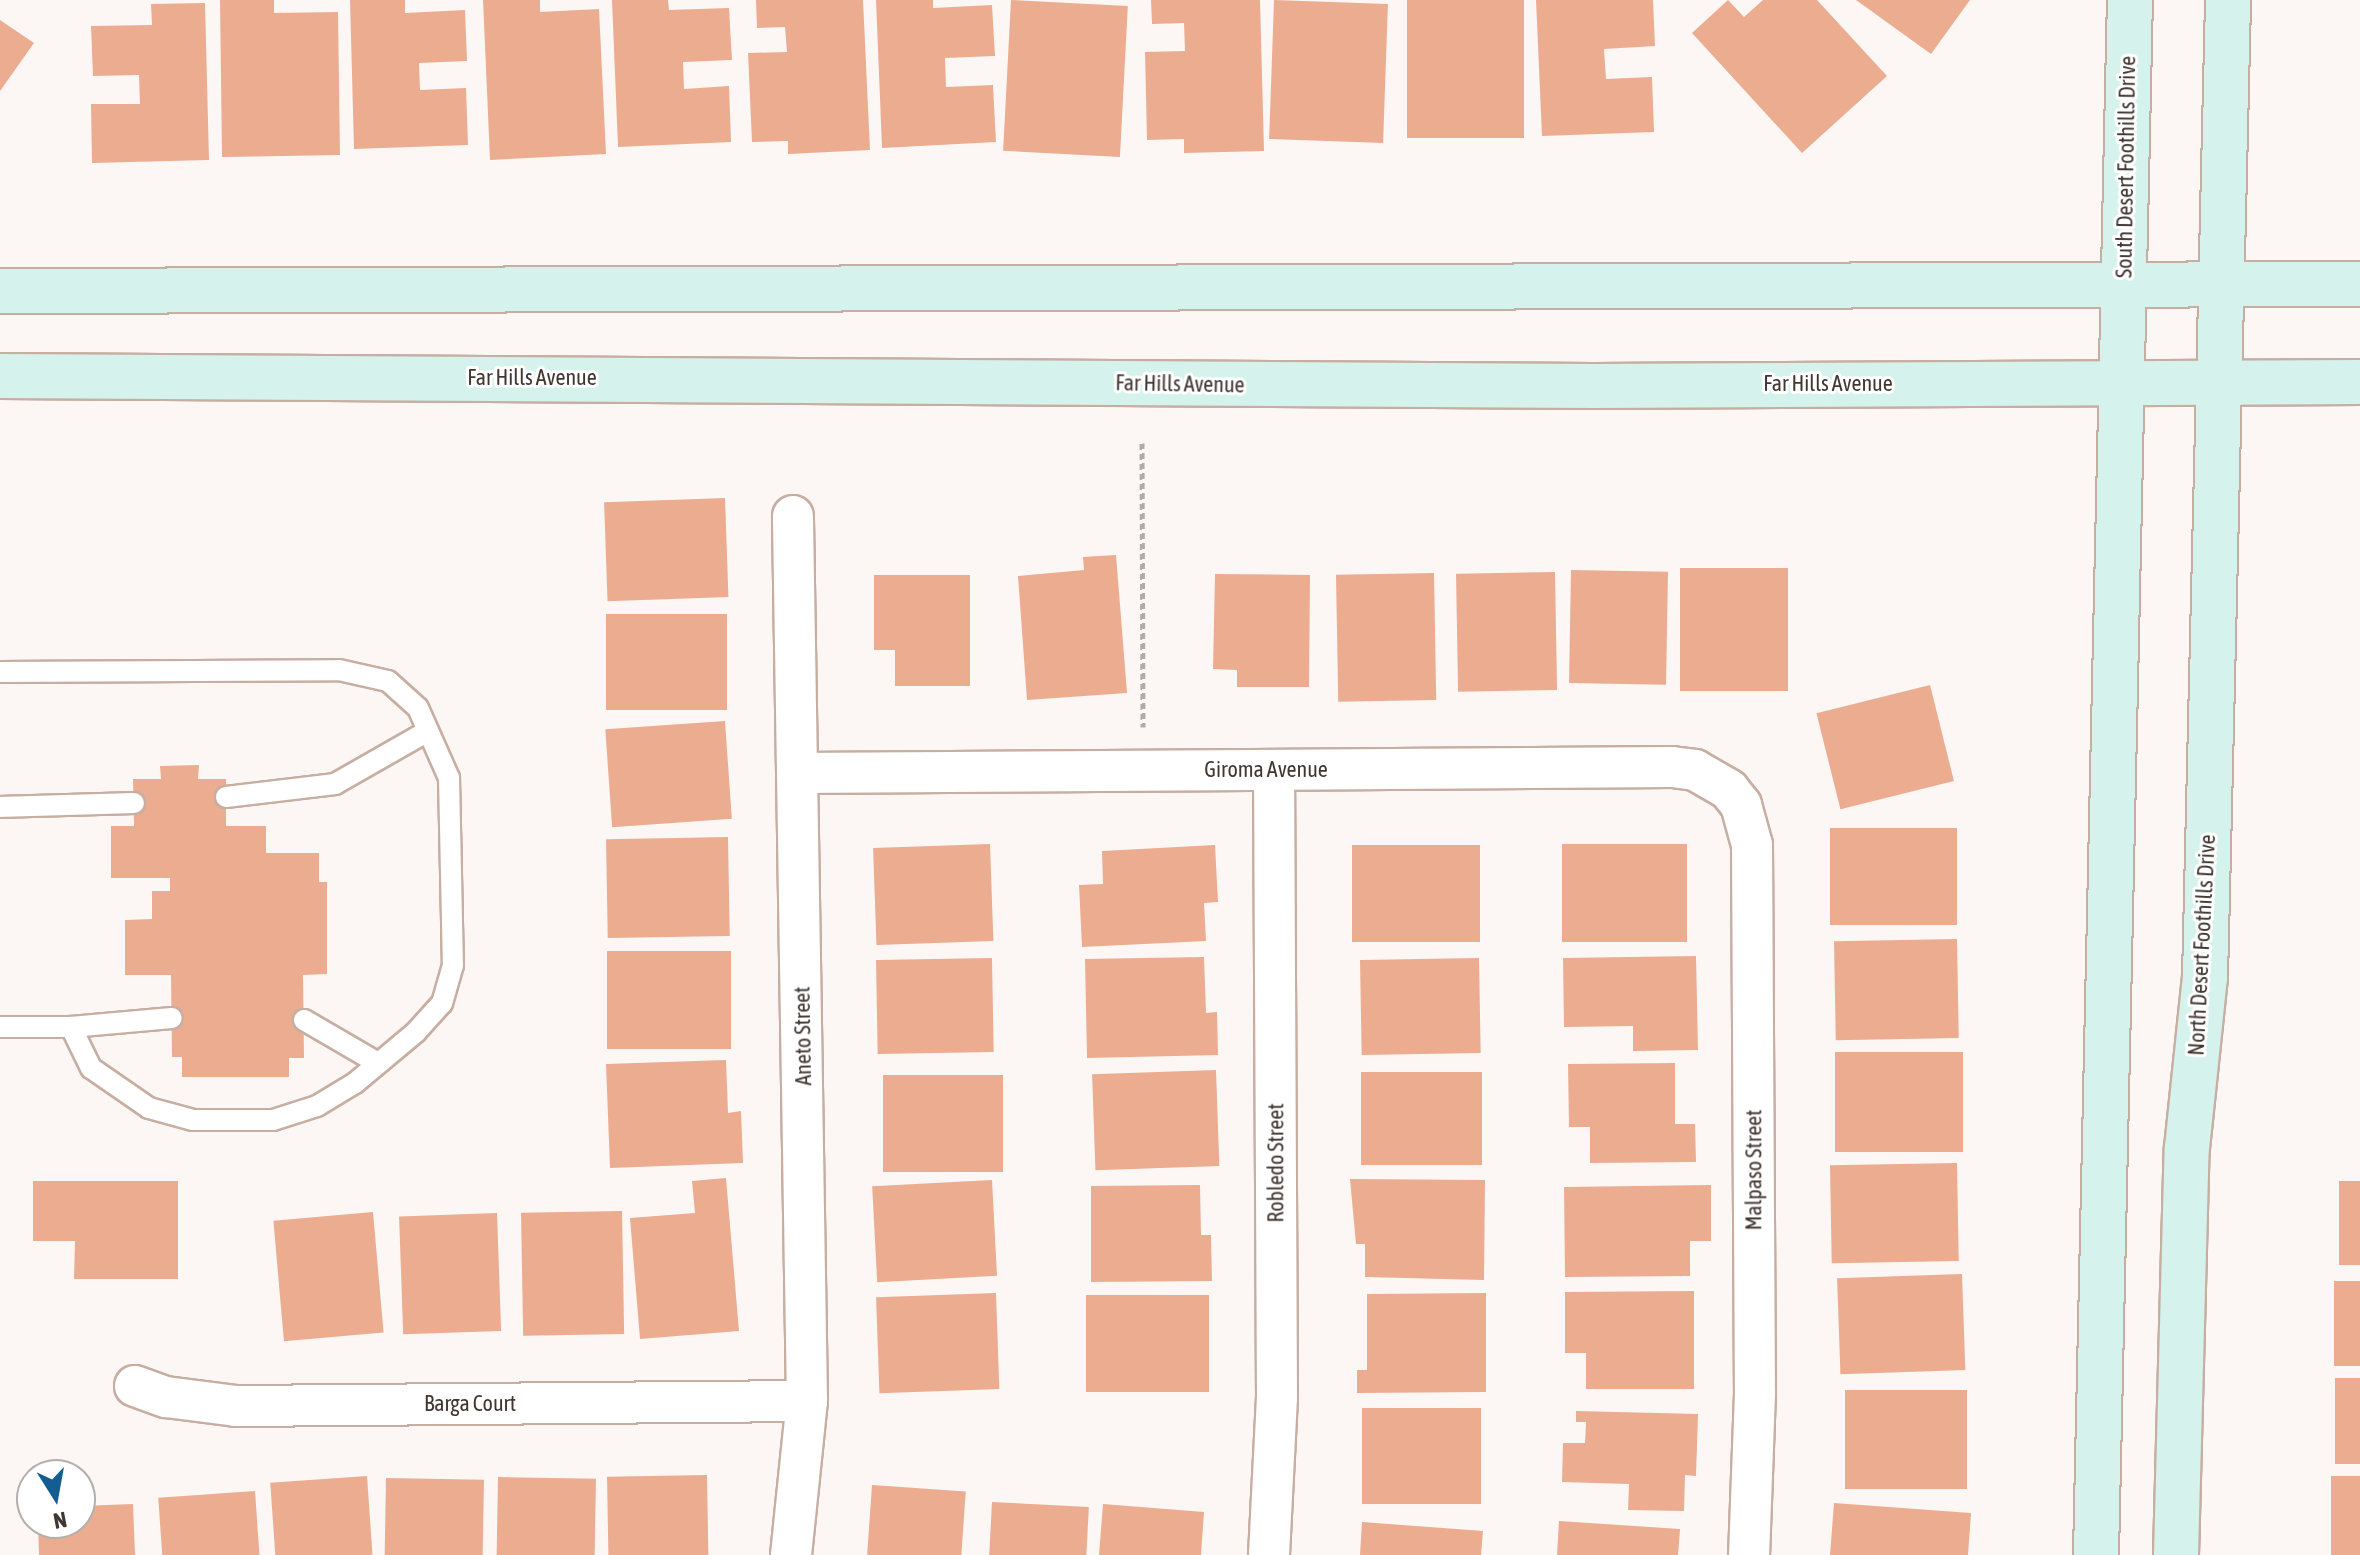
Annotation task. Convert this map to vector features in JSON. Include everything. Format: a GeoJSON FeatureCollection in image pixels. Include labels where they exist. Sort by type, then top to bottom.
{"type":"FeatureCollection","features":[{"type":"Feature","properties":{"kind":"main road","name":"South Desert Foothills Drive"},"geometry":{"type":"LineString","coordinates":[[2122,383],[2130,0]]}},
{"type":"Feature","properties":{"kind":"main road"},"geometry":{"type":"LineString","coordinates":[[2223,284],[2228,0]]}},
{"type":"Feature","properties":{"kind":"main road","name":"North Desert Foothills Drive"},"geometry":{"type":"LineString","coordinates":[[2176,1555],[2187,1148],[2205,978],[2223,284]]}},
{"type":"Feature","properties":{"kind":"main road"},"geometry":{"type":"LineString","coordinates":[[0,291],[2360,284]]}},
{"type":"Feature","properties":{"kind":"main road","name":"Far Hills Avenue"},"geometry":{"type":"LineString","coordinates":[[0,376],[2360,382]]}},
{"type":"Feature","properties":{"kind":"main road"},"geometry":{"type":"LineString","coordinates":[[2096,1555],[2122,383]]}},
{"type":"Feature","properties":{"kind":"street","name":"Aneto Street"},"geometry":{"type":"LineString","coordinates":[[791,1555],[807,1401],[793,516]]}},
{"type":"Feature","properties":{"kind":"street","name":"Giroma Avenue"},"geometry":{"type":"LineString","coordinates":[[798,773],[1672,767],[1695,770],[1729,790]]}},
{"type":"Feature","properties":{"kind":"street","name":"Robledo Street"},"geometry":{"type":"LineString","coordinates":[[1269,1555],[1277,1397],[1274,771]]}},
{"type":"Feature","properties":{"kind":"street","name":"Malpaso Street"},"geometry":{"type":"LineString","coordinates":[[1729,790],[1741,805],[1752,845],[1755,1393],[1749,1555]]}},
{"type":"Feature","properties":{"kind":"street","name":"Barga Court"},"geometry":{"type":"LineString","coordinates":[[135,1386],[166,1397],[236,1406],[807,1401]]}},
{"type":"Feature","properties":{"kind":"lane"},"geometry":{"type":"LineString","coordinates":[[0,672],[339,670],[388,681],[418,708],[449,778],[453,965],[442,1003],[378,1063],[317,1106],[273,1120],[193,1120],[149,1108],[91,1068],[71,1027]]}},
{"type":"Feature","properties":{"kind":"lane"},"geometry":{"type":"LineString","coordinates":[[226,797],[335,784],[428,731]]}},
{"type":"Feature","properties":{"kind":"lane"},"geometry":{"type":"LineString","coordinates":[[0,807],[134,803]]}},
{"type":"Feature","properties":{"kind":"lane"},"geometry":{"type":"LineString","coordinates":[[0,1027],[71,1027],[172,1018]]}},
{"type":"Feature","properties":{"kind":"lane"},"geometry":{"type":"LineString","coordinates":[[304,1020],[378,1063]]}},
{"type":"Feature","properties":{"kind":"path"},"geometry":{"type":"LineString","coordinates":[[1142,443],[1143,727]]}},
{"type":"Feature","properties":{"kind":"building"},"geometry":{"type":"Polygon","coordinates":[[[220,0],[274,0],[274,13],[338,12],[340,155],[222,157],[220,0]]]}},
{"type":"Feature","properties":{"kind":"building"},"geometry":{"type":"Polygon","coordinates":[[[350,0],[405,0],[405,13],[465,10],[467,61],[419,63],[420,90],[466,88],[468,145],[354,149],[350,0]]]}},
{"type":"Feature","properties":{"kind":"building"},"geometry":{"type":"Polygon","coordinates":[[[483,0],[540,0],[540,12],[599,9],[606,154],[490,160],[483,0]]]}},
{"type":"Feature","properties":{"kind":"building"},"geometry":{"type":"Polygon","coordinates":[[[612,0],[668,0],[669,10],[729,8],[732,60],[683,62],[684,89],[729,86],[731,142],[618,147],[612,0]]]}},
{"type":"Feature","properties":{"kind":"building"},"geometry":{"type":"Polygon","coordinates":[[[756,0],[863,0],[870,150],[788,154],[788,141],[752,142],[748,53],[787,52],[785,27],[757,28],[756,0]]]}},
{"type":"Feature","properties":{"kind":"building"},"geometry":{"type":"Polygon","coordinates":[[[876,0],[933,0],[933,8],[992,5],[995,56],[945,58],[946,87],[993,85],[996,142],[882,148],[876,0]]]}},
{"type":"Feature","properties":{"kind":"building"},"geometry":{"type":"Polygon","coordinates":[[[1011,0],[1128,6],[1120,157],[1003,151],[1011,0]]]}},
{"type":"Feature","properties":{"kind":"building"},"geometry":{"type":"Polygon","coordinates":[[[1151,0],[1260,0],[1264,151],[1184,153],[1184,139],[1147,140],[1145,52],[1185,51],[1184,23],[1152,24],[1151,0]]]}},
{"type":"Feature","properties":{"kind":"building"},"geometry":{"type":"Polygon","coordinates":[[[1274,0],[1388,4],[1383,143],[1269,139],[1274,0]]]}},
{"type":"Feature","properties":{"kind":"building"},"geometry":{"type":"Polygon","coordinates":[[[1407,0],[1524,0],[1524,138],[1407,138],[1407,0]]]}},
{"type":"Feature","properties":{"kind":"building"},"geometry":{"type":"Polygon","coordinates":[[[1536,0],[1653,0],[1655,46],[1604,49],[1606,79],[1652,77],[1654,132],[1542,136],[1536,0]]]}},
{"type":"Feature","properties":{"kind":"building"},"geometry":{"type":"Polygon","coordinates":[[[1728,0],[1744,17],[1763,0],[1817,0],[1887,76],[1802,153],[1692,33],[1728,0]]]}},
{"type":"Feature","properties":{"kind":"building"},"geometry":{"type":"Polygon","coordinates":[[[1856,0],[1970,0],[1931,54],[1856,0]]]}},
{"type":"Feature","properties":{"kind":"building"},"geometry":{"type":"Polygon","coordinates":[[[205,3],[209,160],[92,163],[91,104],[140,104],[139,75],[93,76],[91,26],[152,25],[151,4],[205,3]]]}},
{"type":"Feature","properties":{"kind":"building"},"geometry":{"type":"Polygon","coordinates":[[[0,20],[34,43],[0,91],[0,20]]]}},
{"type":"Feature","properties":{"kind":"building"},"geometry":{"type":"Polygon","coordinates":[[[725,498],[728,597],[608,601],[604,502],[725,498]]]}},
{"type":"Feature","properties":{"kind":"building"},"geometry":{"type":"Polygon","coordinates":[[[1116,555],[1127,693],[1027,700],[1018,576],[1084,570],[1083,557],[1116,555]]]}},
{"type":"Feature","properties":{"kind":"building"},"geometry":{"type":"Polygon","coordinates":[[[1680,568],[1788,568],[1788,691],[1680,691],[1680,568]]]}},
{"type":"Feature","properties":{"kind":"building"},"geometry":{"type":"Polygon","coordinates":[[[1571,570],[1668,572],[1666,685],[1569,683],[1571,570]]]}},
{"type":"Feature","properties":{"kind":"building"},"geometry":{"type":"Polygon","coordinates":[[[1555,572],[1557,690],[1458,692],[1456,574],[1555,572]]]}},
{"type":"Feature","properties":{"kind":"building"},"geometry":{"type":"Polygon","coordinates":[[[1434,573],[1436,700],[1338,702],[1336,575],[1434,573]]]}},
{"type":"Feature","properties":{"kind":"building"},"geometry":{"type":"Polygon","coordinates":[[[1215,574],[1310,575],[1309,687],[1237,687],[1237,670],[1213,669],[1215,574]]]}},
{"type":"Feature","properties":{"kind":"building"},"geometry":{"type":"Polygon","coordinates":[[[874,575],[970,575],[970,686],[895,686],[895,650],[874,650],[874,575]]]}},
{"type":"Feature","properties":{"kind":"building"},"geometry":{"type":"Polygon","coordinates":[[[606,614],[727,614],[727,710],[606,710],[606,614]]]}},
{"type":"Feature","properties":{"kind":"building"},"geometry":{"type":"Polygon","coordinates":[[[1930,685],[1954,781],[1840,809],[1816,713],[1930,685]]]}},
{"type":"Feature","properties":{"kind":"building"},"geometry":{"type":"Polygon","coordinates":[[[725,721],[732,819],[612,827],[605,729],[725,721]]]}},
{"type":"Feature","properties":{"kind":"building"},"geometry":{"type":"Polygon","coordinates":[[[199,765],[198,779],[226,779],[226,826],[266,826],[266,853],[319,853],[319,882],[327,882],[327,974],[303,975],[304,1058],[289,1058],[289,1077],[182,1077],[182,1057],[172,1057],[171,975],[125,975],[125,920],[152,919],[152,891],[170,891],[170,878],[111,878],[111,826],[134,826],[133,779],[161,779],[160,766],[199,765]]]}},
{"type":"Feature","properties":{"kind":"building"},"geometry":{"type":"Polygon","coordinates":[[[1830,828],[1957,828],[1957,925],[1830,925],[1830,828]]]}},
{"type":"Feature","properties":{"kind":"building"},"geometry":{"type":"Polygon","coordinates":[[[728,837],[730,936],[608,938],[606,839],[728,837]]]}},
{"type":"Feature","properties":{"kind":"building"},"geometry":{"type":"Polygon","coordinates":[[[990,844],[993,941],[876,945],[873,848],[990,844]]]}},
{"type":"Feature","properties":{"kind":"building"},"geometry":{"type":"Polygon","coordinates":[[[1562,844],[1687,844],[1687,942],[1562,942],[1562,844]]]}},
{"type":"Feature","properties":{"kind":"building"},"geometry":{"type":"Polygon","coordinates":[[[1215,845],[1218,902],[1204,903],[1206,941],[1082,947],[1079,885],[1103,884],[1102,851],[1215,845]]]}},
{"type":"Feature","properties":{"kind":"building"},"geometry":{"type":"Polygon","coordinates":[[[1352,845],[1480,845],[1480,942],[1352,942],[1352,845]]]}},
{"type":"Feature","properties":{"kind":"building"},"geometry":{"type":"Polygon","coordinates":[[[1957,939],[1959,1038],[1836,1040],[1834,941],[1957,939]]]}},
{"type":"Feature","properties":{"kind":"building"},"geometry":{"type":"Polygon","coordinates":[[[607,951],[731,951],[731,1049],[607,1049],[607,951]]]}},
{"type":"Feature","properties":{"kind":"building"},"geometry":{"type":"Polygon","coordinates":[[[1696,956],[1698,1050],[1633,1051],[1633,1026],[1564,1027],[1563,958],[1696,956]]]}},
{"type":"Feature","properties":{"kind":"building"},"geometry":{"type":"Polygon","coordinates":[[[1204,957],[1206,1013],[1217,1012],[1218,1055],[1087,1058],[1085,959],[1204,957]]]}},
{"type":"Feature","properties":{"kind":"building"},"geometry":{"type":"Polygon","coordinates":[[[992,958],[994,1052],[878,1054],[876,960],[992,958]]]}},
{"type":"Feature","properties":{"kind":"building"},"geometry":{"type":"Polygon","coordinates":[[[1479,958],[1481,1053],[1362,1055],[1360,960],[1479,958]]]}},
{"type":"Feature","properties":{"kind":"building"},"geometry":{"type":"Polygon","coordinates":[[[1835,1052],[1963,1052],[1963,1152],[1835,1152],[1835,1052]]]}},
{"type":"Feature","properties":{"kind":"building"},"geometry":{"type":"Polygon","coordinates":[[[726,1060],[728,1113],[741,1111],[743,1163],[610,1168],[606,1064],[726,1060]]]}},
{"type":"Feature","properties":{"kind":"building"},"geometry":{"type":"Polygon","coordinates":[[[1675,1063],[1675,1124],[1695,1124],[1696,1162],[1590,1163],[1590,1127],[1569,1127],[1568,1064],[1675,1063]]]}},
{"type":"Feature","properties":{"kind":"building"},"geometry":{"type":"Polygon","coordinates":[[[1216,1070],[1219,1166],[1095,1170],[1092,1074],[1216,1070]]]}},
{"type":"Feature","properties":{"kind":"building"},"geometry":{"type":"Polygon","coordinates":[[[1361,1072],[1482,1072],[1482,1165],[1361,1165],[1361,1072]]]}},
{"type":"Feature","properties":{"kind":"building"},"geometry":{"type":"Polygon","coordinates":[[[883,1075],[1003,1075],[1003,1172],[883,1172],[883,1075]]]}},
{"type":"Feature","properties":{"kind":"building"},"geometry":{"type":"Polygon","coordinates":[[[1957,1163],[1959,1261],[1832,1263],[1830,1165],[1957,1163]]]}},
{"type":"Feature","properties":{"kind":"building"},"geometry":{"type":"Polygon","coordinates":[[[726,1178],[739,1331],[640,1339],[630,1218],[695,1213],[692,1181],[726,1178]]]}},
{"type":"Feature","properties":{"kind":"building"},"geometry":{"type":"Polygon","coordinates":[[[1350,1179],[1485,1180],[1484,1280],[1365,1277],[1365,1244],[1356,1244],[1350,1179]]]}},
{"type":"Feature","properties":{"kind":"building"},"geometry":{"type":"Polygon","coordinates":[[[992,1180],[997,1276],[877,1282],[872,1186],[992,1180]]]}},
{"type":"Feature","properties":{"kind":"building"},"geometry":{"type":"Polygon","coordinates":[[[33,1181],[178,1181],[178,1279],[74,1279],[75,1241],[33,1241],[33,1181]]]}},
{"type":"Feature","properties":{"kind":"building"},"geometry":{"type":"Polygon","coordinates":[[[2339,1181],[2360,1181],[2360,1265],[2339,1265],[2339,1181]]]}},
{"type":"Feature","properties":{"kind":"building"},"geometry":{"type":"Polygon","coordinates":[[[1200,1185],[1201,1235],[1211,1235],[1212,1281],[1091,1282],[1091,1186],[1200,1185]]]}},
{"type":"Feature","properties":{"kind":"building"},"geometry":{"type":"Polygon","coordinates":[[[1711,1185],[1711,1241],[1690,1241],[1690,1276],[1565,1277],[1564,1187],[1711,1185]]]}},
{"type":"Feature","properties":{"kind":"building"},"geometry":{"type":"Polygon","coordinates":[[[622,1211],[624,1334],[523,1336],[521,1213],[622,1211]]]}},
{"type":"Feature","properties":{"kind":"building"},"geometry":{"type":"Polygon","coordinates":[[[373,1212],[384,1333],[284,1341],[273,1221],[373,1212]]]}},
{"type":"Feature","properties":{"kind":"building"},"geometry":{"type":"Polygon","coordinates":[[[497,1213],[501,1331],[403,1334],[399,1216],[497,1213]]]}},
{"type":"Feature","properties":{"kind":"building"},"geometry":{"type":"Polygon","coordinates":[[[1962,1274],[1965,1370],[1840,1374],[1837,1278],[1962,1274]]]}},
{"type":"Feature","properties":{"kind":"building"},"geometry":{"type":"Polygon","coordinates":[[[2334,1281],[2360,1281],[2360,1366],[2334,1366],[2334,1281]]]}},
{"type":"Feature","properties":{"kind":"building"},"geometry":{"type":"Polygon","coordinates":[[[1694,1291],[1694,1389],[1586,1389],[1586,1353],[1565,1353],[1565,1292],[1694,1291]]]}},
{"type":"Feature","properties":{"kind":"building"},"geometry":{"type":"Polygon","coordinates":[[[996,1293],[999,1389],[879,1393],[876,1297],[996,1293]]]}},
{"type":"Feature","properties":{"kind":"building"},"geometry":{"type":"Polygon","coordinates":[[[1486,1293],[1486,1392],[1357,1393],[1357,1370],[1367,1370],[1367,1294],[1486,1293]]]}},
{"type":"Feature","properties":{"kind":"building"},"geometry":{"type":"Polygon","coordinates":[[[1086,1295],[1209,1295],[1209,1392],[1086,1392],[1086,1295]]]}},
{"type":"Feature","properties":{"kind":"building"},"geometry":{"type":"Polygon","coordinates":[[[2335,1378],[2360,1378],[2360,1464],[2335,1464],[2335,1378]]]}},
{"type":"Feature","properties":{"kind":"building"},"geometry":{"type":"Polygon","coordinates":[[[1845,1390],[1967,1390],[1967,1489],[1845,1489],[1845,1390]]]}},
{"type":"Feature","properties":{"kind":"building"},"geometry":{"type":"Polygon","coordinates":[[[1362,1408],[1481,1408],[1481,1504],[1362,1504],[1362,1408]]]}},
{"type":"Feature","properties":{"kind":"building"},"geometry":{"type":"Polygon","coordinates":[[[1576,1411],[1698,1414],[1696,1476],[1685,1475],[1684,1511],[1628,1510],[1629,1484],[1562,1482],[1563,1443],[1585,1443],[1586,1422],[1576,1422],[1576,1411]]]}},
{"type":"Feature","properties":{"kind":"building"},"geometry":{"type":"Polygon","coordinates":[[[707,1475],[708,1555],[608,1555],[607,1477],[707,1475]]]}},
{"type":"Feature","properties":{"kind":"building"},"geometry":{"type":"Polygon","coordinates":[[[367,1476],[373,1555],[275,1555],[270,1483],[367,1476]]]}},
{"type":"Feature","properties":{"kind":"building"},"geometry":{"type":"Polygon","coordinates":[[[2331,1476],[2360,1476],[2360,1555],[2331,1555],[2331,1476]]]}},
{"type":"Feature","properties":{"kind":"building"},"geometry":{"type":"Polygon","coordinates":[[[498,1477],[596,1479],[595,1555],[497,1555],[498,1477]]]}},
{"type":"Feature","properties":{"kind":"building"},"geometry":{"type":"Polygon","coordinates":[[[386,1478],[484,1480],[483,1555],[385,1555],[386,1478]]]}},
{"type":"Feature","properties":{"kind":"building"},"geometry":{"type":"Polygon","coordinates":[[[872,1485],[966,1492],[961,1555],[867,1555],[872,1485]]]}},
{"type":"Feature","properties":{"kind":"building"},"geometry":{"type":"Polygon","coordinates":[[[255,1491],[259,1555],[162,1555],[158,1498],[255,1491]]]}},
{"type":"Feature","properties":{"kind":"building"},"geometry":{"type":"Polygon","coordinates":[[[992,1502],[1089,1507],[1086,1555],[989,1555],[992,1502]]]}},
{"type":"Feature","properties":{"kind":"building"},"geometry":{"type":"Polygon","coordinates":[[[1834,1503],[1971,1513],[1968,1555],[1830,1555],[1834,1503]]]}},
{"type":"Feature","properties":{"kind":"building"},"geometry":{"type":"Polygon","coordinates":[[[133,1504],[135,1555],[39,1555],[38,1539],[96,1539],[96,1505],[133,1504]]]}},
{"type":"Feature","properties":{"kind":"building"},"geometry":{"type":"Polygon","coordinates":[[[1103,1504],[1204,1512],[1201,1555],[1099,1555],[1103,1504]]]}},
{"type":"Feature","properties":{"kind":"building"},"geometry":{"type":"Polygon","coordinates":[[[1559,1521],[1680,1529],[1678,1555],[1557,1555],[1559,1521]]]}},
{"type":"Feature","properties":{"kind":"building"},"geometry":{"type":"Polygon","coordinates":[[[1362,1522],[1483,1531],[1481,1555],[1360,1555],[1362,1522]]]}}]}
